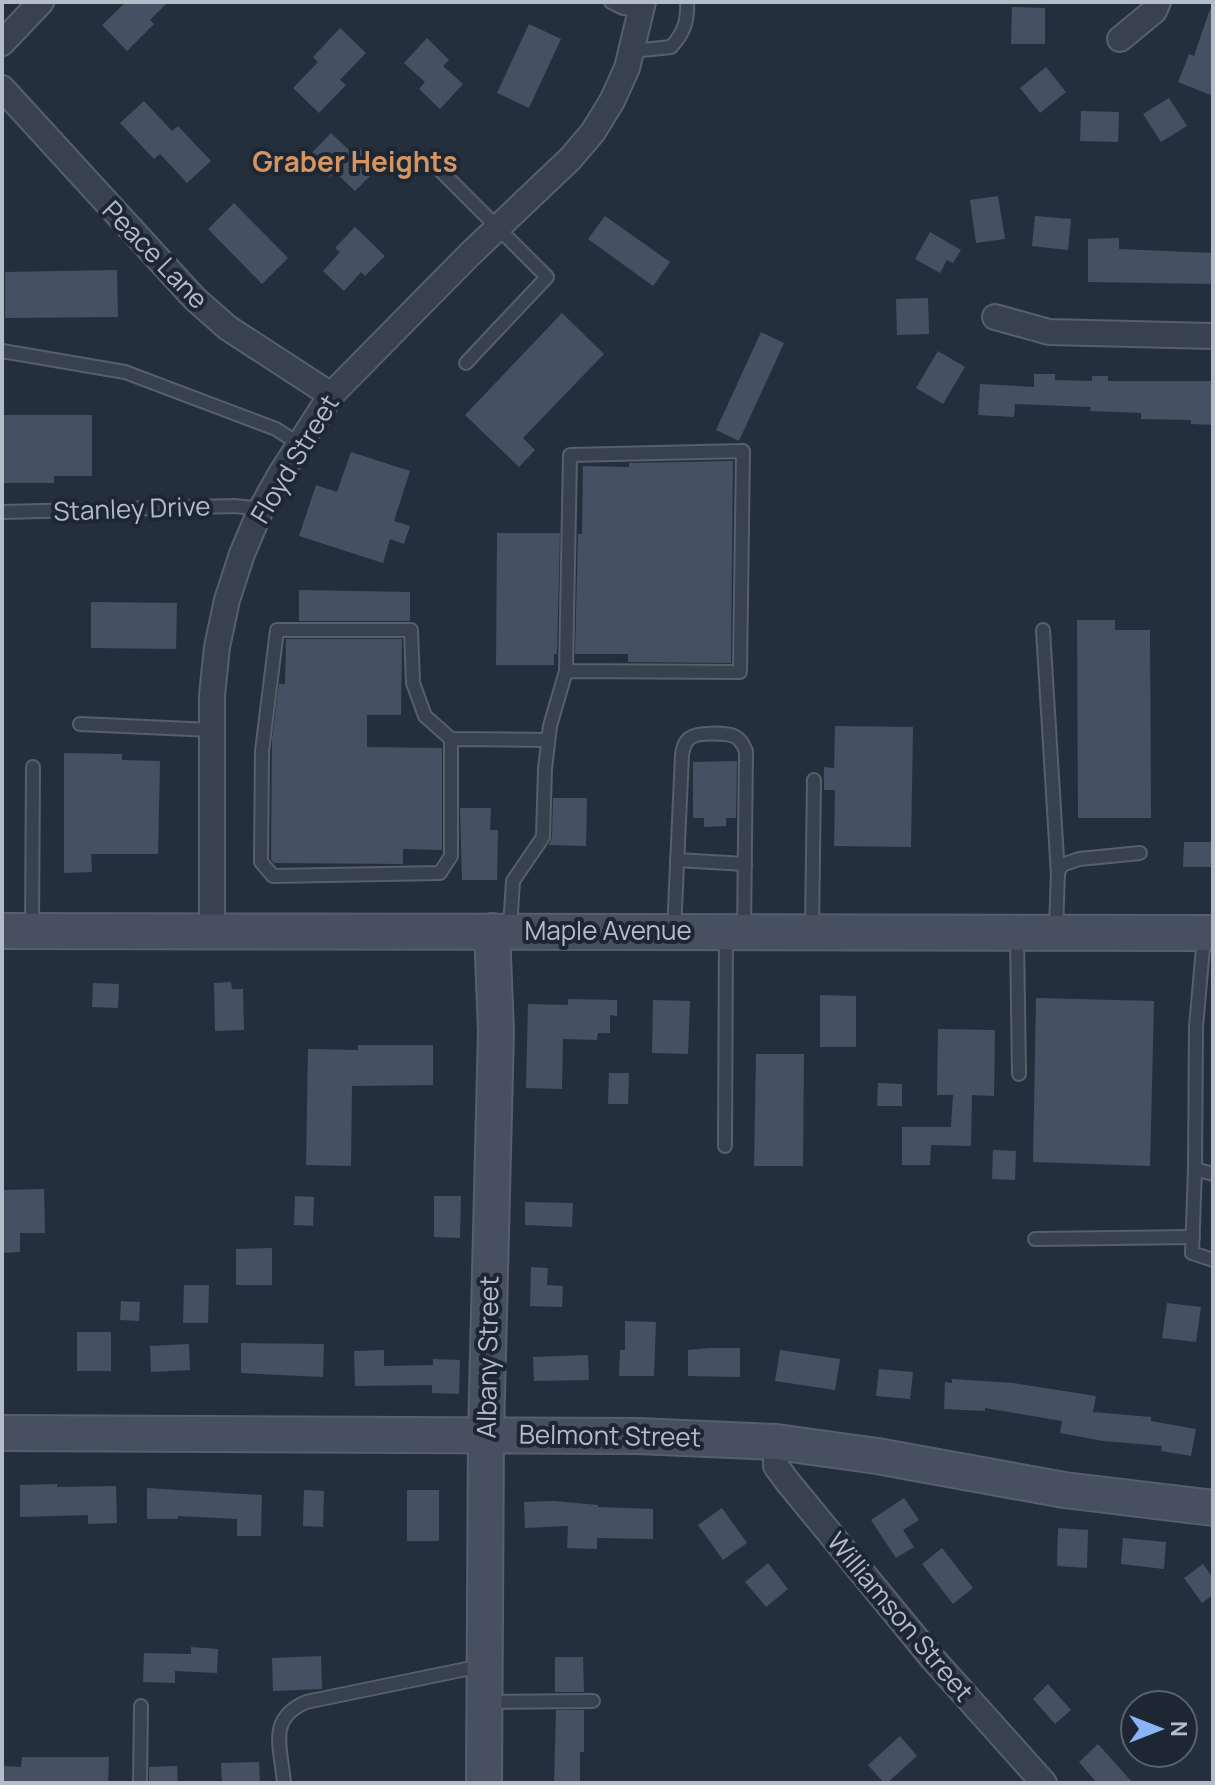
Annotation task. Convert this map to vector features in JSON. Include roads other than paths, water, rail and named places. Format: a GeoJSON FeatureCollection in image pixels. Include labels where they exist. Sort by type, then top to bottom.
{"type":"FeatureCollection","features":[{"type":"Feature","properties":{"kind":"street"},"geometry":{"type":"LineString","coordinates":[[2,43],[41,2]]}},
{"type":"Feature","properties":{"kind":"street"},"geometry":{"type":"LineString","coordinates":[[1120,39],[1154,11],[1158,2]]}},
{"type":"Feature","properties":{"kind":"street","name":"Floyd Street"},"geometry":{"type":"LineString","coordinates":[[212,931],[212,695],[217,647],[227,600],[261,509],[331,395],[570,159],[593,132],[612,101],[632,51],[642,6]]}},
{"type":"Feature","properties":{"kind":"street","name":"Peace Lane"},"geometry":{"type":"LineString","coordinates":[[2,88],[195,299],[228,328],[331,395]]}},
{"type":"Feature","properties":{"kind":"street"},"geometry":{"type":"LineString","coordinates":[[995,317],[1049,332],[1213,336]]}},
{"type":"Feature","properties":{"kind":"street","name":"Maple Avenue"},"geometry":{"type":"LineString","coordinates":[[17,931],[1209,933]]}},
{"type":"Feature","properties":{"kind":"street","name":"Albany Street"},"geometry":{"type":"LineString","coordinates":[[484,1783],[486,1434],[501,931]]}},
{"type":"Feature","properties":{"kind":"street","name":"Belmont Street"},"geometry":{"type":"LineString","coordinates":[[2,1433],[486,1434],[776,1442],[877,1456],[1064,1490],[1213,1508]]}},
{"type":"Feature","properties":{"kind":"street","name":"Williamson Street"},"geometry":{"type":"LineString","coordinates":[[776,1442],[776,1466],[787,1481],[923,1647],[1044,1783]]}},
{"type":"Feature","properties":{"kind":"lane"},"geometry":{"type":"LineString","coordinates":[[611,2],[623,8],[642,6]]}},
{"type":"Feature","properties":{"kind":"lane"},"geometry":{"type":"LineString","coordinates":[[632,51],[671,47],[681,37],[687,17],[687,2]]}},
{"type":"Feature","properties":{"kind":"lane"},"geometry":{"type":"LineString","coordinates":[[434,164],[547,277],[466,363]]}},
{"type":"Feature","properties":{"kind":"lane"},"geometry":{"type":"LineString","coordinates":[[2,351],[125,372],[276,429],[299,444]]}},
{"type":"Feature","properties":{"kind":"lane"},"geometry":{"type":"LineString","coordinates":[[501,931],[513,881],[543,837],[548,740],[566,671],[570,455],[743,451],[740,672],[566,671]]}},
{"type":"Feature","properties":{"kind":"lane","name":"Stanley Drive"},"geometry":{"type":"LineString","coordinates":[[2,512],[235,506],[261,509]]}},
{"type":"Feature","properties":{"kind":"lane"},"geometry":{"type":"LineString","coordinates":[[451,739],[451,856],[440,873],[273,876],[261,862],[262,751],[277,630],[411,630],[413,683],[425,716],[451,739],[548,740]]}},
{"type":"Feature","properties":{"kind":"lane"},"geometry":{"type":"LineString","coordinates":[[1043,630],[1058,875],[1056,932]]}},
{"type":"Feature","properties":{"kind":"lane"},"geometry":{"type":"LineString","coordinates":[[80,724],[212,730]]}},
{"type":"Feature","properties":{"kind":"lane"},"geometry":{"type":"LineString","coordinates":[[674,931],[685,744],[697,735],[734,736],[741,740],[746,751],[745,864],[735,931],[725,1146]]}},
{"type":"Feature","properties":{"kind":"lane"},"geometry":{"type":"LineString","coordinates":[[17,931],[33,767]]}},
{"type":"Feature","properties":{"kind":"lane"},"geometry":{"type":"LineString","coordinates":[[812,931],[814,780]]}},
{"type":"Feature","properties":{"kind":"lane"},"geometry":{"type":"LineString","coordinates":[[1058,875],[1062,865],[1079,859],[1140,853]]}},
{"type":"Feature","properties":{"kind":"lane"},"geometry":{"type":"LineString","coordinates":[[677,860],[745,864]]}},
{"type":"Feature","properties":{"kind":"lane"},"geometry":{"type":"LineString","coordinates":[[1017,932],[1019,1074]]}},
{"type":"Feature","properties":{"kind":"lane"},"geometry":{"type":"LineString","coordinates":[[1209,933],[1206,981],[1196,1027],[1192,1253],[1213,1260]]}},
{"type":"Feature","properties":{"kind":"lane"},"geometry":{"type":"LineString","coordinates":[[1195,1169],[1213,1174]]}},
{"type":"Feature","properties":{"kind":"lane"},"geometry":{"type":"LineString","coordinates":[[1035,1239],[1193,1237]]}},
{"type":"Feature","properties":{"kind":"lane"},"geometry":{"type":"LineString","coordinates":[[284,1783],[280,1728],[282,1718],[291,1709],[306,1702],[486,1665]]}},
{"type":"Feature","properties":{"kind":"lane"},"geometry":{"type":"LineString","coordinates":[[486,1702],[593,1701]]}},
{"type":"Feature","properties":{"kind":"lane"},"geometry":{"type":"LineString","coordinates":[[140,1783],[141,1706]]}},
{"type":"Feature","properties":{"kind":"district","name":"Graber Heights"},"geometry":{"type":"Point","coordinates":[355,162]}}]}
